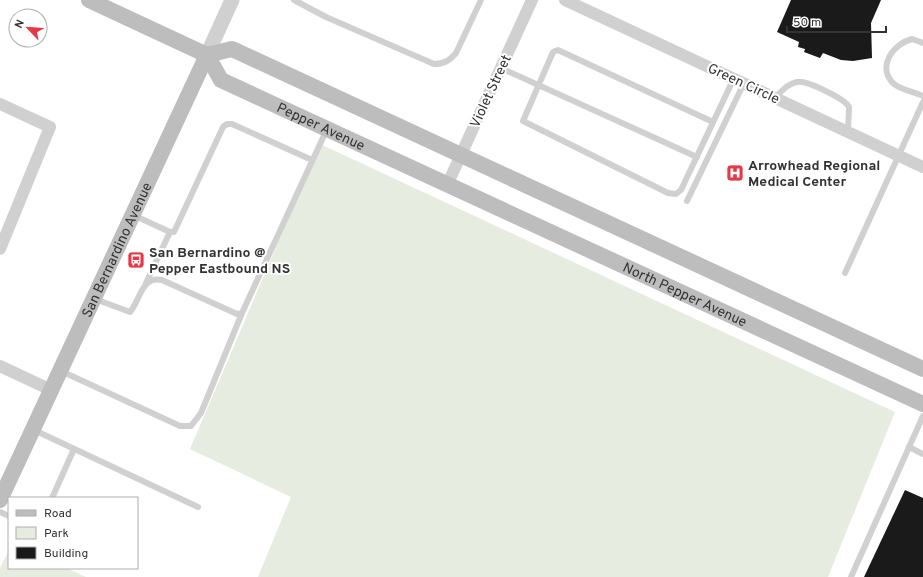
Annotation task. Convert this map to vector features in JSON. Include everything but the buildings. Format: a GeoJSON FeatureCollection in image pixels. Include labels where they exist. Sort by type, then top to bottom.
{"type":"FeatureCollection","features":[{"type":"Feature","properties":{"kind":"main road"},"geometry":{"type":"LineString","coordinates":[[88,0],[207,55],[232,49],[923,369]]}},
{"type":"Feature","properties":{"kind":"main road","name":"Pepper Avenue"},"geometry":{"type":"LineString","coordinates":[[207,55],[222,80],[448,183]]}},
{"type":"Feature","properties":{"kind":"main road","name":"San Bernardino Avenue"},"geometry":{"type":"LineString","coordinates":[[0,500],[4,483],[33,429],[207,55]]}},
{"type":"Feature","properties":{"kind":"main road","name":"North Pepper Avenue"},"geometry":{"type":"LineString","coordinates":[[448,183],[923,404]]}},
{"type":"Feature","properties":{"kind":"street","name":"San Bernardino Avenue"},"geometry":{"type":"LineString","coordinates":[[207,55],[232,0]]}},
{"type":"Feature","properties":{"kind":"street","name":"Violet Street"},"geometry":{"type":"LineString","coordinates":[[448,183],[532,0]]}},
{"type":"Feature","properties":{"kind":"street","name":"Green Circle"},"geometry":{"type":"LineString","coordinates":[[565,0],[923,167]]}},
{"type":"Feature","properties":{"kind":"street"},"geometry":{"type":"LineString","coordinates":[[0,104],[50,127],[0,249]]}},
{"type":"Feature","properties":{"kind":"street"},"geometry":{"type":"LineString","coordinates":[[0,366],[51,390]]}},
{"type":"Feature","properties":{"kind":"lane"},"geometry":{"type":"LineString","coordinates":[[294,0],[332,20],[434,64],[443,64],[450,60],[456,53],[481,0]]}},
{"type":"Feature","properties":{"kind":"lane"},"geometry":{"type":"LineString","coordinates":[[923,43],[912,39],[896,46],[891,53],[886,67],[895,84],[923,96]]}},
{"type":"Feature","properties":{"kind":"lane"},"geometry":{"type":"LineString","coordinates":[[713,122],[558,50],[553,52],[523,121],[668,193],[676,194],[681,190],[713,122],[739,81]]}},
{"type":"Feature","properties":{"kind":"lane"},"geometry":{"type":"LineString","coordinates":[[501,68],[697,156]]}},
{"type":"Feature","properties":{"kind":"lane"},"geometry":{"type":"LineString","coordinates":[[687,201],[739,81]]}},
{"type":"Feature","properties":{"kind":"lane"},"geometry":{"type":"LineString","coordinates":[[775,98],[788,85],[799,81],[842,99],[849,107],[848,132]]}},
{"type":"Feature","properties":{"kind":"lane"},"geometry":{"type":"LineString","coordinates":[[845,273],[923,102]]}},
{"type":"Feature","properties":{"kind":"lane"},"geometry":{"type":"LineString","coordinates":[[94,298],[130,312],[146,283],[170,232],[174,232],[223,127],[227,124],[232,124],[312,160]]}},
{"type":"Feature","properties":{"kind":"lane"},"geometry":{"type":"LineString","coordinates":[[60,370],[180,426],[190,426],[201,413],[242,313],[327,128]]}},
{"type":"Feature","properties":{"kind":"lane"},"geometry":{"type":"LineString","coordinates":[[132,215],[170,232]]}},
{"type":"Feature","properties":{"kind":"lane"},"geometry":{"type":"LineString","coordinates":[[146,283],[155,279],[162,280],[237,314],[242,313]]}},
{"type":"Feature","properties":{"kind":"lane"},"geometry":{"type":"LineString","coordinates":[[850,577],[923,416]]}},
{"type":"Feature","properties":{"kind":"lane"},"geometry":{"type":"LineString","coordinates":[[33,429],[198,507]]}},
{"type":"Feature","properties":{"kind":"lane"},"geometry":{"type":"LineString","coordinates":[[909,447],[923,454]]}},
{"type":"Feature","properties":{"kind":"lane"},"geometry":{"type":"LineString","coordinates":[[52,497],[74,449]]}},
{"type":"Feature","properties":{"kind":"green space"},"geometry":{"type":"Polygon","coordinates":[[[320,144],[895,412],[828,577],[258,577],[291,497],[190,449],[320,144]]]}},
{"type":"Feature","properties":{"kind":"green space"},"geometry":{"type":"Polygon","coordinates":[[[8,552],[8,569],[68,569],[86,577],[0,577],[0,568],[8,552]]]}},
{"type":"Feature","properties":{"kind":"place","name":"Arrowhead Regional Medical Center"},"geometry":{"type":"Point","coordinates":[735,173]}},
{"type":"Feature","properties":{"kind":"place","name":"San Bernardino @ Pepper Eastbound NS"},"geometry":{"type":"Point","coordinates":[136,260]}}]}
